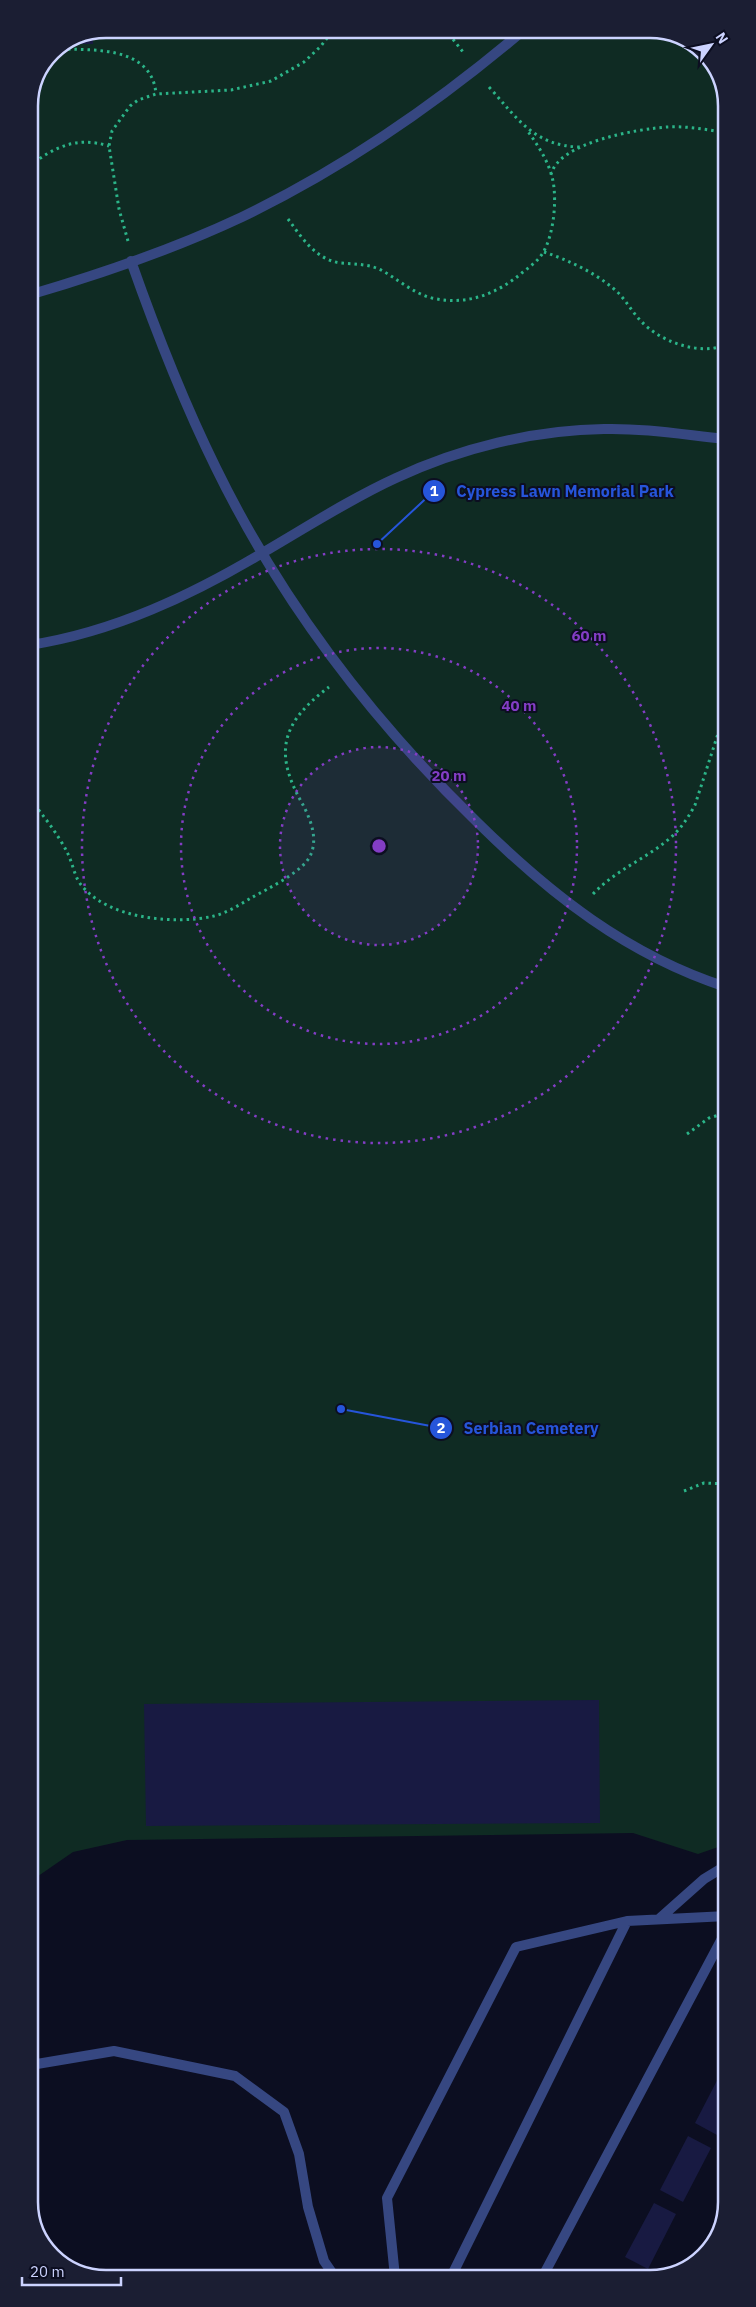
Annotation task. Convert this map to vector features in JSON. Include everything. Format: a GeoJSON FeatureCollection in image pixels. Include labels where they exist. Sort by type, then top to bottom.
{"type":"FeatureCollection","features":[{"type":"Feature","properties":{"kind":"lane"},"geometry":{"type":"LineString","coordinates":[[37,292],[132,261],[208,232],[276,199],[373,143],[476,69],[514,38]]}},
{"type":"Feature","properties":{"kind":"lane"},"geometry":{"type":"LineString","coordinates":[[132,261],[170,365],[216,469],[288,594],[345,675],[377,716],[449,795],[521,863],[579,911],[614,936],[651,956],[718,984]]}},
{"type":"Feature","properties":{"kind":"lane"},"geometry":{"type":"LineString","coordinates":[[37,644],[78,635],[157,608],[192,592],[263,553],[362,494],[434,462],[471,450],[516,439],[559,432],[605,429],[718,438]]}},
{"type":"Feature","properties":{"kind":"lane"},"geometry":{"type":"LineString","coordinates":[[659,1919],[704,1879],[718,1870]]}},
{"type":"Feature","properties":{"kind":"lane"},"geometry":{"type":"LineString","coordinates":[[394,2270],[387,2198],[516,1948],[627,1921],[718,1916]]}},
{"type":"Feature","properties":{"kind":"lane"},"geometry":{"type":"LineString","coordinates":[[455,2270],[627,1921]]}},
{"type":"Feature","properties":{"kind":"lane"},"geometry":{"type":"LineString","coordinates":[[546,2270],[718,1946]]}},
{"type":"Feature","properties":{"kind":"lane"},"geometry":{"type":"LineString","coordinates":[[37,2064],[114,2051],[235,2076],[284,2112],[299,2154],[308,2207],[324,2262],[330,2269]]}},
{"type":"Feature","properties":{"kind":"path"},"geometry":{"type":"LineString","coordinates":[[132,261],[119,209],[108,146],[114,127],[130,106],[138,100],[156,94],[231,90],[271,81],[308,58],[326,37]]}},
{"type":"Feature","properties":{"kind":"path"},"geometry":{"type":"LineString","coordinates":[[276,199],[303,238],[321,257],[330,261],[379,269],[419,293],[432,298],[462,300],[489,294],[516,278],[534,263],[544,252],[553,212],[554,187],[551,175],[545,159],[528,130],[489,87],[452,38]]}},
{"type":"Feature","properties":{"kind":"path"},"geometry":{"type":"LineString","coordinates":[[67,50],[99,50],[128,56],[146,67],[154,80],[156,94]]}},
{"type":"Feature","properties":{"kind":"path"},"geometry":{"type":"LineString","coordinates":[[551,175],[556,163],[581,148],[613,136],[660,128],[681,127],[718,132]]}},
{"type":"Feature","properties":{"kind":"path"},"geometry":{"type":"LineString","coordinates":[[528,130],[551,143],[581,148]]}},
{"type":"Feature","properties":{"kind":"path"},"geometry":{"type":"LineString","coordinates":[[37,161],[73,143],[89,141],[108,146]]}},
{"type":"Feature","properties":{"kind":"path"},"geometry":{"type":"LineString","coordinates":[[544,252],[574,263],[615,289],[642,323],[660,336],[699,348],[718,347]]}},
{"type":"Feature","properties":{"kind":"path"},"geometry":{"type":"LineString","coordinates":[[37,810],[66,850],[81,885],[92,895],[111,907],[129,913],[181,921],[224,913],[296,870],[311,855],[314,833],[287,772],[285,744],[291,725],[300,712],[311,701],[345,675]]}},
{"type":"Feature","properties":{"kind":"path"},"geometry":{"type":"LineString","coordinates":[[579,911],[611,877],[669,839],[680,829],[694,805],[718,735]]}},
{"type":"Feature","properties":{"kind":"path"},"geometry":{"type":"LineString","coordinates":[[687,1134],[710,1118],[718,1116]]}},
{"type":"Feature","properties":{"kind":"path"},"geometry":{"type":"LineString","coordinates":[[684,1491],[704,1483],[718,1484]]}},
{"type":"Feature","properties":{"kind":"green space"},"geometry":{"type":"Polygon","coordinates":[[[106,37],[664,39],[686,48],[686,70],[708,70],[718,97],[718,1847],[698,1854],[633,1833],[127,1840],[73,1852],[37,1877],[37,106],[39,92],[49,68],[57,57],[80,43],[106,37]]]}},
{"type":"Feature","properties":{"kind":"building"},"geometry":{"type":"Polygon","coordinates":[[[93,39],[93,44],[78,44],[93,39]]]}},
{"type":"Feature","properties":{"kind":"building"},"geometry":{"type":"Polygon","coordinates":[[[599,1700],[600,1823],[146,1826],[144,1704],[599,1700]]]}},
{"type":"Feature","properties":{"kind":"building"},"geometry":{"type":"Polygon","coordinates":[[[718,2079],[718,2133],[717,2135],[695,2123],[718,2079]]]}},
{"type":"Feature","properties":{"kind":"building"},"geometry":{"type":"Polygon","coordinates":[[[688,2136],[711,2148],[683,2202],[660,2190],[688,2136]]]}},
{"type":"Feature","properties":{"kind":"building"},"geometry":{"type":"Polygon","coordinates":[[[654,2203],[676,2214],[648,2269],[625,2257],[654,2203]]]}},
{"type":"Feature","properties":{"kind":"place","name":"Cypress Lawn Memorial Park"},"geometry":{"type":"Point","coordinates":[377,544]}},
{"type":"Feature","properties":{"kind":"place","name":"Serbian Cemetery"},"geometry":{"type":"Point","coordinates":[341,1409]}}]}
